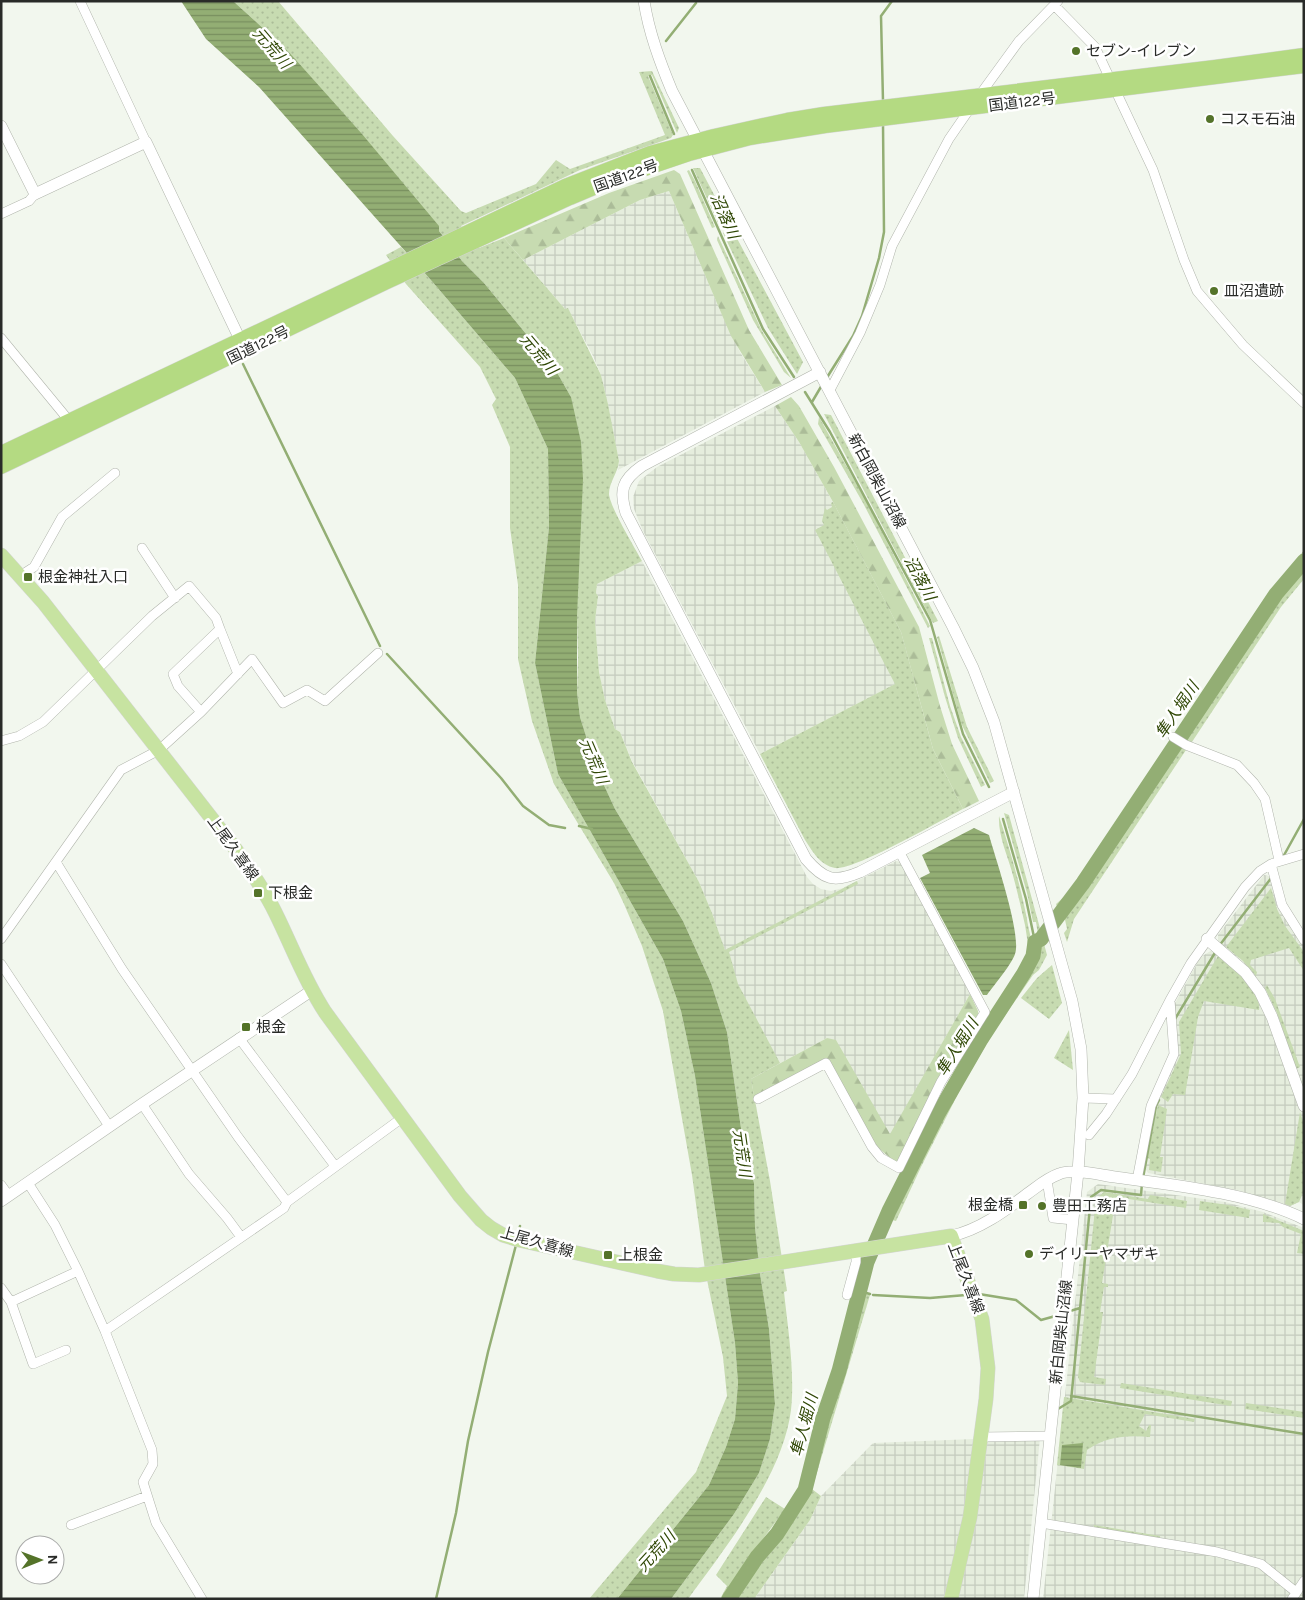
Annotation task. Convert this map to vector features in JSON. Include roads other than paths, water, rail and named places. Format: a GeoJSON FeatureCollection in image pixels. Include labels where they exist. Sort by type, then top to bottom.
{"type":"FeatureCollection","features":[{"type":"Feature","properties":{"kind":"highway","name":"国道122号"},"geometry":{"type":"LineString","coordinates":[[1,467],[73,426],[474,235],[565,186],[650,153],[789,131],[970,108],[1215,67],[1304,55]]}},
{"type":"Feature","properties":{"kind":"highway","name":"国道122号"},"geometry":{"type":"LineString","coordinates":[[700,145],[747,128],[814,116],[979,96],[1304,66]]}},
{"type":"Feature","properties":{"kind":"highway","name":"国道122号"},"geometry":{"type":"LineString","coordinates":[[1,453],[73,426]]}},
{"type":"Feature","properties":{"kind":"main road","name":"上尾久喜線"},"geometry":{"type":"LineString","coordinates":[[1,555],[44,602],[249,868],[274,910],[311,990],[402,1118],[472,1211],[491,1228],[503,1235],[519,1240],[674,1274],[708,1274],[951,1236],[982,1319],[988,1379],[970,1517],[951,1599]]}},
{"type":"Feature","properties":{"kind":"street"},"geometry":{"type":"LineString","coordinates":[[80,1],[207,273],[243,345]]}},
{"type":"Feature","properties":{"kind":"street","name":"新白岡柴山沼線"},"geometry":{"type":"LineString","coordinates":[[644,1],[650,31],[672,92],[830,390],[969,660],[994,722],[1058,948],[1078,1027],[1083,1072],[1078,1172],[1034,1599]]}},
{"type":"Feature","properties":{"kind":"street"},"geometry":{"type":"LineString","coordinates":[[830,390],[860,333],[880,285],[892,246],[949,139],[1019,40],[1056,3],[1095,47],[1153,170],[1184,260],[1197,291],[1243,344],[1304,403]]}},
{"type":"Feature","properties":{"kind":"street"},"geometry":{"type":"LineString","coordinates":[[1,126],[35,194]]}},
{"type":"Feature","properties":{"kind":"street"},"geometry":{"type":"LineString","coordinates":[[1,214],[29,201],[35,194],[146,142]]}},
{"type":"Feature","properties":{"kind":"street"},"geometry":{"type":"LineString","coordinates":[[1,338],[73,426]]}},
{"type":"Feature","properties":{"kind":"street"},"geometry":{"type":"LineString","coordinates":[[820,372],[632,473],[624,484],[622,502],[630,521],[806,859],[824,876],[836,879],[845,878],[1014,792]]}},
{"type":"Feature","properties":{"kind":"street"},"geometry":{"type":"LineString","coordinates":[[20,576],[34,567],[62,517],[115,473]]}},
{"type":"Feature","properties":{"kind":"street"},"geometry":{"type":"LineString","coordinates":[[142,548],[175,598]]}},
{"type":"Feature","properties":{"kind":"street"},"geometry":{"type":"LineString","coordinates":[[1,741],[19,736],[42,722],[152,616],[189,586],[216,618],[238,674]]}},
{"type":"Feature","properties":{"kind":"street"},"geometry":{"type":"LineString","coordinates":[[201,712],[178,686],[173,674],[220,629]]}},
{"type":"Feature","properties":{"kind":"street"},"geometry":{"type":"LineString","coordinates":[[1,939],[121,770],[159,750],[201,712],[252,659],[283,703],[307,690],[326,701],[378,653]]}},
{"type":"Feature","properties":{"kind":"street"},"geometry":{"type":"LineString","coordinates":[[1173,737],[1186,745],[1237,765],[1254,783],[1265,799],[1282,905],[1304,940]]}},
{"type":"Feature","properties":{"kind":"street"},"geometry":{"type":"LineString","coordinates":[[758,1099],[826,1063],[872,1147],[881,1158],[899,1168],[942,1082],[985,1012],[899,850]]}},
{"type":"Feature","properties":{"kind":"street"},"geometry":{"type":"LineString","coordinates":[[1089,1136],[1132,1074],[1170,1000],[1207,939],[1245,887],[1260,871],[1275,862],[1304,854]]}},
{"type":"Feature","properties":{"kind":"street"},"geometry":{"type":"LineString","coordinates":[[56,862],[122,969],[238,1137],[287,1202]]}},
{"type":"Feature","properties":{"kind":"street"},"geometry":{"type":"LineString","coordinates":[[1207,939],[1245,972],[1260,992],[1272,1017],[1304,1106]]}},
{"type":"Feature","properties":{"kind":"street"},"geometry":{"type":"LineString","coordinates":[[1,964],[110,1126]]}},
{"type":"Feature","properties":{"kind":"street"},"geometry":{"type":"LineString","coordinates":[[1,1185],[5,1199],[311,990]]}},
{"type":"Feature","properties":{"kind":"street"},"geometry":{"type":"LineString","coordinates":[[1137,1180],[1151,1106],[1174,1054],[1170,1000]]}},
{"type":"Feature","properties":{"kind":"street"},"geometry":{"type":"LineString","coordinates":[[239,1038],[335,1166]]}},
{"type":"Feature","properties":{"kind":"street"},"geometry":{"type":"LineString","coordinates":[[1083,1098],[1116,1099]]}},
{"type":"Feature","properties":{"kind":"street"},"geometry":{"type":"LineString","coordinates":[[142,1104],[189,1174],[241,1237]]}},
{"type":"Feature","properties":{"kind":"street"},"geometry":{"type":"LineString","coordinates":[[105,1332],[284,1208],[287,1202],[402,1118]]}},
{"type":"Feature","properties":{"kind":"street"},"geometry":{"type":"LineString","coordinates":[[951,1236],[971,1230],[1019,1201],[1047,1180],[1061,1173],[1078,1172],[1137,1180],[1243,1199],[1303,1215]]}},
{"type":"Feature","properties":{"kind":"street"},"geometry":{"type":"LineString","coordinates":[[1047,1180],[1053,1218],[1073,1220]]}},
{"type":"Feature","properties":{"kind":"street"},"geometry":{"type":"LineString","coordinates":[[28,1183],[55,1225],[105,1332],[152,1450],[153,1464],[143,1482],[156,1523],[202,1599]]}},
{"type":"Feature","properties":{"kind":"street"},"geometry":{"type":"LineString","coordinates":[[847,1294],[860,1251]]}},
{"type":"Feature","properties":{"kind":"street"},"geometry":{"type":"LineString","coordinates":[[11,1302],[78,1271]]}},
{"type":"Feature","properties":{"kind":"street"},"geometry":{"type":"LineString","coordinates":[[1,1288],[11,1302],[33,1364],[66,1350]]}},
{"type":"Feature","properties":{"kind":"street"},"geometry":{"type":"LineString","coordinates":[[981,1437],[1050,1436]]}},
{"type":"Feature","properties":{"kind":"street"},"geometry":{"type":"LineString","coordinates":[[70,1524],[147,1496]]}},
{"type":"Feature","properties":{"kind":"street"},"geometry":{"type":"LineString","coordinates":[[1041,1524],[1217,1552],[1261,1564],[1294,1596],[1304,1581]]}},
{"type":"Feature","properties":{"kind":"water","name":"元荒川"},"geometry":{"type":"Polygon","coordinates":[[[181,1],[233,1],[287,50],[362,134],[439,226],[439,231],[462,261],[484,283],[555,369],[571,397],[581,442],[583,479],[577,616],[577,692],[580,717],[596,768],[615,809],[683,921],[711,983],[727,1032],[742,1135],[754,1183],[755,1227],[769,1329],[775,1404],[770,1439],[759,1473],[734,1514],[671,1599],[617,1599],[709,1485],[726,1447],[735,1419],[738,1383],[735,1343],[695,1076],[681,1011],[663,959],[558,774],[535,663],[549,527],[548,449],[515,378],[430,279],[259,87],[206,39],[181,1]]]}},
{"type":"Feature","properties":{"kind":"water"},"geometry":{"type":"Polygon","coordinates":[[[974,828],[989,835],[1015,930],[1015,954],[987,995],[983,995],[920,878],[930,873],[922,855],[974,828]]]}},
{"type":"Feature","properties":{"kind":"water"},"geometry":{"type":"Polygon","coordinates":[[[1083,1443],[1081,1468],[1060,1465],[1062,1445],[1083,1443]]]}},
{"type":"Feature","properties":{"kind":"waterway"},"geometry":{"type":"LineString","coordinates":[[883,101],[881,16],[892,1]]}},
{"type":"Feature","properties":{"kind":"waterway","name":"沼落川"},"geometry":{"type":"LineString","coordinates":[[666,41],[696,3]]}},
{"type":"Feature","properties":{"kind":"waterway","name":"沼落川"},"geometry":{"type":"LineString","coordinates":[[650,76],[674,134]]}},
{"type":"Feature","properties":{"kind":"waterway"},"geometry":{"type":"LineString","coordinates":[[826,379],[853,336],[862,316],[879,258],[884,232],[883,124]]}},
{"type":"Feature","properties":{"kind":"waterway","name":"沼落川"},"geometry":{"type":"LineString","coordinates":[[692,170],[763,329],[794,377]]}},
{"type":"Feature","properties":{"kind":"waterway"},"geometry":{"type":"LineString","coordinates":[[243,364],[380,646]]}},
{"type":"Feature","properties":{"kind":"waterway"},"geometry":{"type":"LineString","coordinates":[[812,402],[822,385]]}},
{"type":"Feature","properties":{"kind":"waterway","name":"沼落川"},"geometry":{"type":"LineString","coordinates":[[805,392],[830,432],[930,620],[963,734],[989,787]]}},
{"type":"Feature","properties":{"kind":"waterway","name":"隼人堀川"},"geometry":{"type":"LineString","coordinates":[[729,1599],[757,1557],[777,1534],[805,1490],[823,1418],[839,1371],[867,1262],[889,1211],[938,1114],[980,1041],[1024,973],[1033,956],[1035,942],[1041,939],[1083,883],[1276,594],[1304,561]]}},
{"type":"Feature","properties":{"kind":"waterway"},"geometry":{"type":"LineString","coordinates":[[387,654],[501,778],[523,806],[549,825],[565,828]]}},
{"type":"Feature","properties":{"kind":"waterway","name":"沼落川"},"geometry":{"type":"LineString","coordinates":[[1003,819],[1026,899],[1035,942]]}},
{"type":"Feature","properties":{"kind":"waterway"},"geometry":{"type":"LineString","coordinates":[[1283,857],[1304,819]]}},
{"type":"Feature","properties":{"kind":"waterway"},"geometry":{"type":"LineString","coordinates":[[579,826],[592,829]]}},
{"type":"Feature","properties":{"kind":"waterway"},"geometry":{"type":"LineString","coordinates":[[1219,946],[1272,877]]}},
{"type":"Feature","properties":{"kind":"waterway"},"geometry":{"type":"LineString","coordinates":[[1175,1019],[1216,951]]}},
{"type":"Feature","properties":{"kind":"waterway"},"geometry":{"type":"LineString","coordinates":[[1143,1178],[1156,1106],[1159,1100]]}},
{"type":"Feature","properties":{"kind":"waterway"},"geometry":{"type":"LineString","coordinates":[[1058,1409],[1071,1401],[1091,1197],[1101,1190],[1141,1195],[1142,1183]]}},
{"type":"Feature","properties":{"kind":"waterway"},"geometry":{"type":"LineString","coordinates":[[518,1235],[520,1226]]}},
{"type":"Feature","properties":{"kind":"waterway"},"geometry":{"type":"LineString","coordinates":[[436,1599],[456,1513],[468,1441],[488,1352],[516,1245]]}},
{"type":"Feature","properties":{"kind":"waterway"},"geometry":{"type":"LineString","coordinates":[[859,1291],[870,1294]]}},
{"type":"Feature","properties":{"kind":"waterway"},"geometry":{"type":"LineString","coordinates":[[979,1294],[1016,1300],[1041,1320],[1059,1315]]}},
{"type":"Feature","properties":{"kind":"waterway"},"geometry":{"type":"LineString","coordinates":[[873,1295],[930,1298],[966,1295]]}},
{"type":"Feature","properties":{"kind":"waterway"},"geometry":{"type":"LineString","coordinates":[[1067,1312],[1080,1308]]}},
{"type":"Feature","properties":{"kind":"waterway"},"geometry":{"type":"LineString","coordinates":[[1071,1396],[1304,1434]]}},
{"type":"Feature","properties":{"kind":"place","name":"セブン-イレブン"},"geometry":{"type":"Point","coordinates":[1076,51]}},
{"type":"Feature","properties":{"kind":"place","name":"コスモ石油"},"geometry":{"type":"Point","coordinates":[1210,119]}},
{"type":"Feature","properties":{"kind":"place","name":"皿沼遺跡"},"geometry":{"type":"Point","coordinates":[1214,291]}},
{"type":"Feature","properties":{"kind":"place","name":"根金神社入口"},"geometry":{"type":"Point","coordinates":[28,577]}},
{"type":"Feature","properties":{"kind":"place","name":"下根金"},"geometry":{"type":"Point","coordinates":[258,893]}},
{"type":"Feature","properties":{"kind":"place","name":"根金"},"geometry":{"type":"Point","coordinates":[246,1027]}},
{"type":"Feature","properties":{"kind":"place","name":"根金橋"},"geometry":{"type":"Point","coordinates":[1023,1205]}},
{"type":"Feature","properties":{"kind":"place","name":"豊田工務店"},"geometry":{"type":"Point","coordinates":[1042,1206]}},
{"type":"Feature","properties":{"kind":"place","name":"デイリーヤマザキ"},"geometry":{"type":"Point","coordinates":[1029,1254]}},
{"type":"Feature","properties":{"kind":"place","name":"上根金"},"geometry":{"type":"Point","coordinates":[608,1255]}}]}
